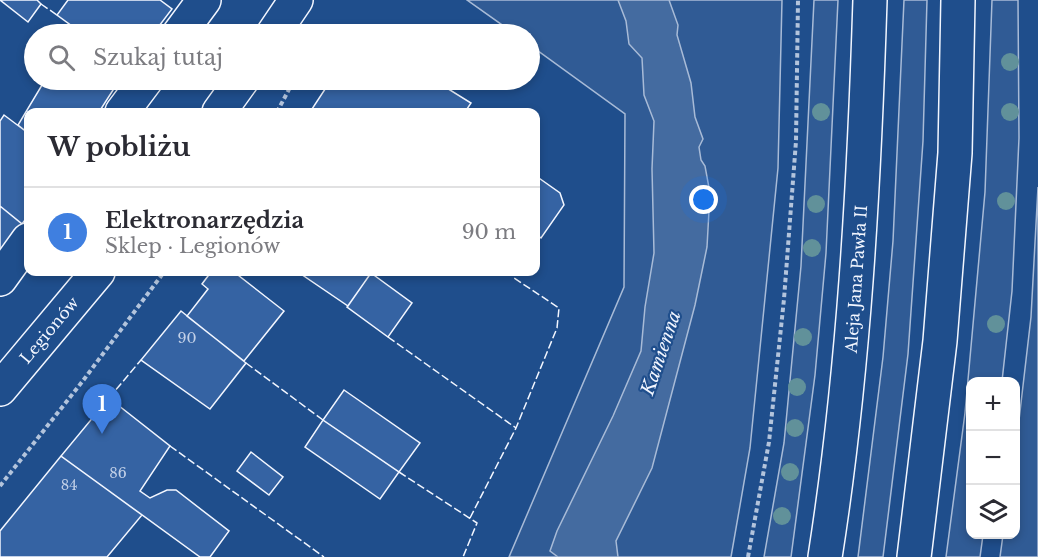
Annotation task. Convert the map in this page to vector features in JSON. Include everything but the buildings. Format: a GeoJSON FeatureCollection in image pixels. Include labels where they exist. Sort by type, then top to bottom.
{"type":"FeatureCollection","features":[{"type":"Feature","properties":{"kind":"main road"},"geometry":{"type":"LineString","coordinates":[[186,24],[204,0]]}},
{"type":"Feature","properties":{"kind":"main road"},"geometry":{"type":"LineString","coordinates":[[280,24],[296,0]]}},
{"type":"Feature","properties":{"kind":"main road","name":"Aleja Jana Pawła II"},"geometry":{"type":"LineString","coordinates":[[825,557],[852,348],[864,163],[870,0]]}},
{"type":"Feature","properties":{"kind":"main road"},"geometry":{"type":"LineString","coordinates":[[914,557],[940,341],[954,165],[958,0]]}},
{"type":"Feature","properties":{"kind":"main road"},"geometry":{"type":"LineString","coordinates":[[125,108],[138,90]]}},
{"type":"Feature","properties":{"kind":"main road"},"geometry":{"type":"LineString","coordinates":[[222,108],[235,90]]}},
{"type":"Feature","properties":{"kind":"main road"},"geometry":{"type":"LineString","coordinates":[[0,279],[24,246]]}},
{"type":"Feature","properties":{"kind":"main road","name":"Legionów"},"geometry":{"type":"LineString","coordinates":[[0,388],[95,276]]}},
{"type":"Feature","properties":{"kind":"path"},"geometry":{"type":"LineString","coordinates":[[748,557],[769,442],[784,299],[796,141],[798,0]]}},
{"type":"Feature","properties":{"kind":"path"},"geometry":{"type":"LineString","coordinates":[[279,108],[289,90]]}},
{"type":"Feature","properties":{"kind":"path"},"geometry":{"type":"LineString","coordinates":[[0,486],[161,276]]}},
{"type":"Feature","properties":{"kind":"shaded area"},"geometry":{"type":"Polygon","coordinates":[[[467,0],[782,0],[778,168],[750,448],[731,557],[509,557],[624,287],[625,114],[540,52],[540,24],[501,24],[467,0]]]}},
{"type":"Feature","properties":{"kind":"shaded area"},"geometry":{"type":"Polygon","coordinates":[[[814,0],[838,0],[826,253],[815,375],[791,557],[764,557],[784,443],[801,266],[814,0]]]}},
{"type":"Feature","properties":{"kind":"shaded area"},"geometry":{"type":"Polygon","coordinates":[[[904,0],[927,0],[923,141],[908,354],[883,557],[858,557],[883,357],[893,241],[904,0]]]}},
{"type":"Feature","properties":{"kind":"shaded area"},"geometry":{"type":"Polygon","coordinates":[[[992,0],[1018,0],[1019,138],[1012,291],[1002,377],[968,377],[985,192],[992,0]]]}},
{"type":"Feature","properties":{"kind":"shaded area"},"geometry":{"type":"Polygon","coordinates":[[[1038,187],[1038,557],[1000,557],[1002,539],[1020,539],[1020,412],[1031,317],[1038,187]]]}},
{"type":"Feature","properties":{"kind":"shaded area"},"geometry":{"type":"Polygon","coordinates":[[[966,402],[966,539],[982,539],[980,557],[946,557],[966,402]]]}},
{"type":"Feature","properties":{"kind":"water","name":"Kamienna"},"geometry":{"type":"Polygon","coordinates":[[[618,0],[669,0],[678,25],[677,35],[691,83],[695,117],[703,139],[699,147],[710,193],[707,247],[695,305],[652,468],[616,541],[618,557],[558,557],[550,551],[557,531],[613,416],[641,351],[645,307],[654,253],[652,169],[654,121],[644,95],[642,58],[629,44],[626,21],[618,0]]]}},
{"type":"Feature","properties":{"kind":"fence"},"geometry":{"type":"LineString","coordinates":[[41,4],[57,15]]}},
{"type":"Feature","properties":{"kind":"fence"},"geometry":{"type":"LineString","coordinates":[[470,518],[516,428],[557,328],[559,308],[514,278]]}},
{"type":"Feature","properties":{"kind":"fence"},"geometry":{"type":"LineString","coordinates":[[388,337],[516,428]]}},
{"type":"Feature","properties":{"kind":"fence"},"geometry":{"type":"LineString","coordinates":[[109,398],[141,360]]}},
{"type":"Feature","properties":{"kind":"fence"},"geometry":{"type":"LineString","coordinates":[[246,363],[323,420]]}},
{"type":"Feature","properties":{"kind":"fence"},"geometry":{"type":"LineString","coordinates":[[170,446],[324,557]]}},
{"type":"Feature","properties":{"kind":"fence"},"geometry":{"type":"LineString","coordinates":[[399,472],[477,523],[463,557]]}},
{"type":"Feature","properties":{"kind":"place","name":"Elektronarzędzia"},"geometry":{"type":"Point","coordinates":[102,434]}}]}
